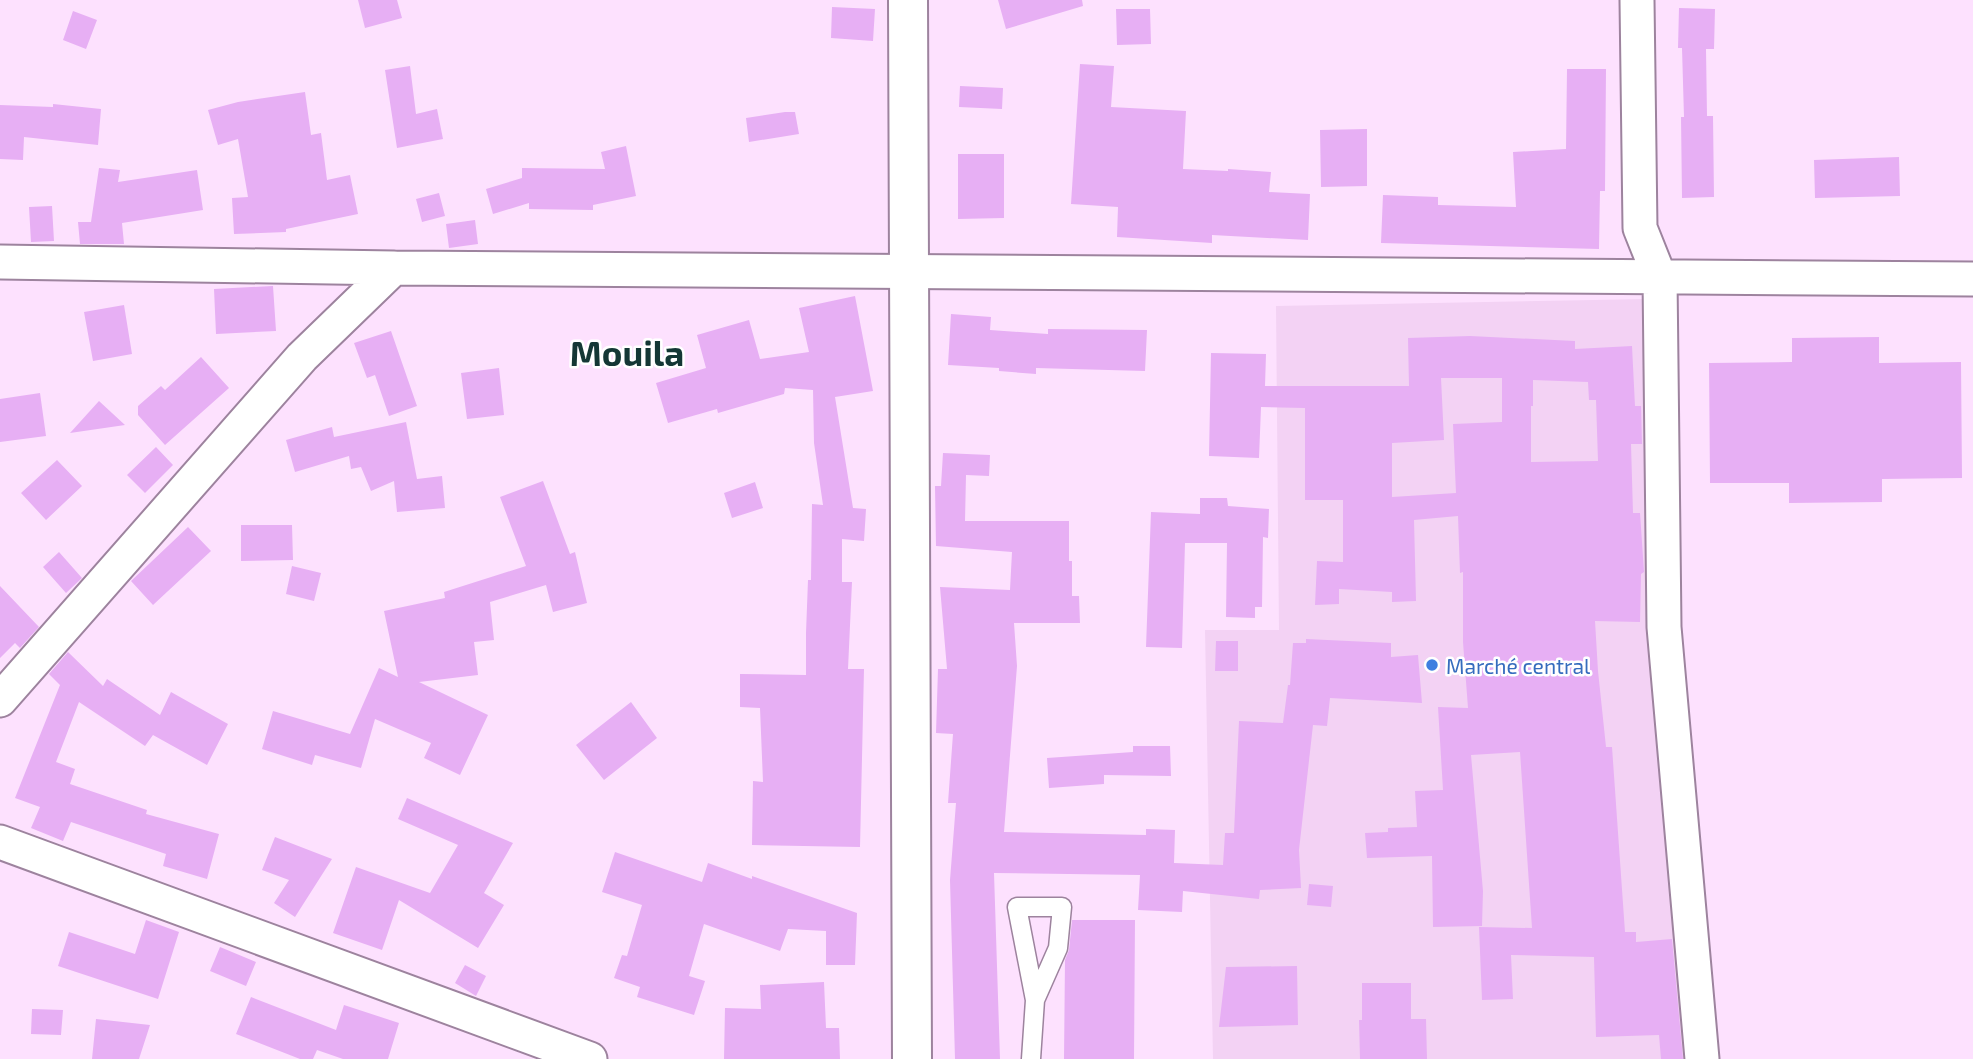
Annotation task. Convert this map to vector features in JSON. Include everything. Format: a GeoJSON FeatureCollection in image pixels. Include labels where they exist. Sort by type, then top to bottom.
{"type":"FeatureCollection","features":[{"type":"Feature","properties":{"kind":"street"},"geometry":{"type":"LineString","coordinates":[[908,0],[912,1059]]}},
{"type":"Feature","properties":{"kind":"street"},"geometry":{"type":"LineString","coordinates":[[1637,0],[1640,228],[1660,278],[1664,627],[1702,1059]]}},
{"type":"Feature","properties":{"kind":"street"},"geometry":{"type":"LineString","coordinates":[[0,262],[908,273],[1973,279]]}},
{"type":"Feature","properties":{"kind":"street"},"geometry":{"type":"LineString","coordinates":[[0,700],[302,358],[394,268]]}},
{"type":"Feature","properties":{"kind":"street"},"geometry":{"type":"LineString","coordinates":[[0,842],[590,1059]]}},
{"type":"Feature","properties":{"kind":"lane"},"geometry":{"type":"LineString","coordinates":[[1031,1059],[1035,1000],[1017,907],[1062,907],[1058,948],[1035,1000]]}},
{"type":"Feature","properties":{"kind":"shaded area","name":"Marché central"},"geometry":{"type":"Polygon","coordinates":[[[1649,299],[1694,1059],[1213,1059],[1205,630],[1279,630],[1276,306],[1649,299]]]}},
{"type":"Feature","properties":{"kind":"building"},"geometry":{"type":"Polygon","coordinates":[[[358,0],[397,0],[402,18],[365,28],[358,0]]]}},
{"type":"Feature","properties":{"kind":"building"},"geometry":{"type":"Polygon","coordinates":[[[998,0],[1082,0],[1083,6],[1006,29],[998,0]]]}},
{"type":"Feature","properties":{"kind":"building"},"geometry":{"type":"Polygon","coordinates":[[[832,7],[875,9],[873,41],[831,38],[832,7]]]}},
{"type":"Feature","properties":{"kind":"building"},"geometry":{"type":"Polygon","coordinates":[[[1679,8],[1715,9],[1714,49],[1706,49],[1707,116],[1713,116],[1714,197],[1682,198],[1681,117],[1684,117],[1682,48],[1678,48],[1679,8]]]}},
{"type":"Feature","properties":{"kind":"building"},"geometry":{"type":"Polygon","coordinates":[[[1116,9],[1150,9],[1151,44],[1117,45],[1116,9]]]}},
{"type":"Feature","properties":{"kind":"building"},"geometry":{"type":"Polygon","coordinates":[[[73,11],[97,20],[86,49],[63,40],[73,11]]]}},
{"type":"Feature","properties":{"kind":"building"},"geometry":{"type":"Polygon","coordinates":[[[1080,64],[1114,66],[1111,107],[1186,111],[1183,169],[1271,172],[1269,192],[1310,194],[1308,240],[1212,235],[1212,243],[1117,237],[1118,207],[1071,204],[1080,64]]]}},
{"type":"Feature","properties":{"kind":"building"},"geometry":{"type":"Polygon","coordinates":[[[410,66],[416,114],[437,109],[443,139],[397,148],[385,70],[410,66]]]}},
{"type":"Feature","properties":{"kind":"building"},"geometry":{"type":"Polygon","coordinates":[[[1567,69],[1606,69],[1605,191],[1600,191],[1599,249],[1381,243],[1383,195],[1438,197],[1438,205],[1516,207],[1513,152],[1566,149],[1567,69]]]}},
{"type":"Feature","properties":{"kind":"building"},"geometry":{"type":"Polygon","coordinates":[[[960,86],[1003,88],[1002,109],[959,107],[960,86]]]}},
{"type":"Feature","properties":{"kind":"building"},"geometry":{"type":"Polygon","coordinates":[[[305,92],[311,135],[321,133],[327,180],[350,175],[358,214],[286,229],[286,232],[234,234],[232,198],[248,197],[238,139],[218,145],[208,110],[238,102],[305,92]]]}},
{"type":"Feature","properties":{"kind":"building"},"geometry":{"type":"Polygon","coordinates":[[[53,104],[101,109],[98,145],[24,137],[23,160],[0,159],[0,105],[53,107],[53,104]]]}},
{"type":"Feature","properties":{"kind":"building"},"geometry":{"type":"Polygon","coordinates":[[[795,112],[799,134],[749,142],[746,118],[795,112]]]}},
{"type":"Feature","properties":{"kind":"building"},"geometry":{"type":"Polygon","coordinates":[[[1367,129],[1367,186],[1321,187],[1320,130],[1367,129]]]}},
{"type":"Feature","properties":{"kind":"building"},"geometry":{"type":"Polygon","coordinates":[[[626,146],[636,196],[593,205],[593,210],[529,209],[529,203],[493,214],[486,189],[522,178],[522,168],[605,169],[601,152],[626,146]]]}},
{"type":"Feature","properties":{"kind":"building"},"geometry":{"type":"Polygon","coordinates":[[[958,154],[1004,154],[1004,218],[958,219],[958,154]]]}},
{"type":"Feature","properties":{"kind":"building"},"geometry":{"type":"Polygon","coordinates":[[[1899,157],[1900,196],[1815,198],[1814,160],[1899,157]]]}},
{"type":"Feature","properties":{"kind":"building"},"geometry":{"type":"Polygon","coordinates":[[[99,168],[120,170],[118,182],[197,170],[203,210],[122,223],[124,244],[80,244],[78,222],[91,222],[99,168]]]}},
{"type":"Feature","properties":{"kind":"building"},"geometry":{"type":"Polygon","coordinates":[[[439,193],[445,216],[422,222],[416,199],[439,193]]]}},
{"type":"Feature","properties":{"kind":"building"},"geometry":{"type":"Polygon","coordinates":[[[52,206],[54,241],[31,242],[29,207],[52,206]]]}},
{"type":"Feature","properties":{"kind":"building"},"geometry":{"type":"Polygon","coordinates":[[[475,220],[478,244],[449,248],[446,224],[475,220]]]}},
{"type":"Feature","properties":{"kind":"building"},"geometry":{"type":"Polygon","coordinates":[[[273,286],[276,331],[216,334],[214,289],[273,286]]]}},
{"type":"Feature","properties":{"kind":"building"},"geometry":{"type":"Polygon","coordinates":[[[855,296],[873,391],[835,397],[853,508],[866,509],[864,541],[842,539],[842,582],[852,582],[848,669],[864,669],[860,847],[752,845],[753,781],[763,782],[760,708],[740,707],[740,674],[806,675],[812,504],[823,505],[814,443],[813,390],[785,388],[784,394],[718,413],[717,409],[668,423],[656,383],[706,368],[697,335],[749,320],[760,359],[809,352],[799,308],[855,296]]]}},
{"type":"Feature","properties":{"kind":"building"},"geometry":{"type":"Polygon","coordinates":[[[124,305],[132,354],[93,361],[84,312],[124,305]]]}},
{"type":"Feature","properties":{"kind":"building"},"geometry":{"type":"Polygon","coordinates":[[[951,314],[991,317],[990,330],[1048,334],[1048,329],[1147,330],[1145,371],[1036,368],[1036,374],[999,371],[999,368],[948,365],[951,314]]]}},
{"type":"Feature","properties":{"kind":"building"},"geometry":{"type":"Polygon","coordinates":[[[391,331],[417,406],[389,416],[375,375],[367,378],[354,343],[391,331]]]}},
{"type":"Feature","properties":{"kind":"building"},"geometry":{"type":"Polygon","coordinates":[[[1470,336],[1575,341],[1575,349],[1632,346],[1635,406],[1641,406],[1642,444],[1631,444],[1633,513],[1640,513],[1644,572],[1641,574],[1640,622],[1595,621],[1598,671],[1606,747],[1612,747],[1625,932],[1636,932],[1636,942],[1672,939],[1683,1059],[1661,1059],[1659,1035],[1596,1037],[1594,957],[1511,955],[1513,999],[1482,1000],[1479,927],[1532,928],[1520,752],[1471,755],[1483,891],[1482,926],[1433,927],[1432,856],[1367,858],[1365,833],[1388,832],[1388,828],[1417,827],[1415,791],[1443,790],[1438,707],[1468,708],[1458,516],[1414,520],[1416,601],[1392,602],[1392,592],[1339,589],[1339,604],[1315,605],[1317,561],[1343,562],[1343,500],[1305,500],[1305,408],[1261,407],[1259,458],[1209,456],[1211,353],[1266,354],[1265,386],[1409,386],[1408,338],[1470,336]],[[1441,378],[1444,440],[1392,443],[1392,497],[1456,493],[1453,424],[1502,422],[1502,378],[1441,378]],[[1533,380],[1531,462],[1598,461],[1596,400],[1589,400],[1588,382],[1533,380]]]}},
{"type":"Feature","properties":{"kind":"building"},"geometry":{"type":"Polygon","coordinates":[[[1879,337],[1879,363],[1961,362],[1962,478],[1882,479],[1882,502],[1789,503],[1789,483],[1710,483],[1709,363],[1792,362],[1792,338],[1879,337]]]}},
{"type":"Feature","properties":{"kind":"building"},"geometry":{"type":"Polygon","coordinates":[[[201,357],[229,388],[165,445],[138,415],[138,406],[161,386],[165,390],[201,357]]]}},
{"type":"Feature","properties":{"kind":"building"},"geometry":{"type":"Polygon","coordinates":[[[499,368],[504,415],[467,419],[461,373],[499,368]]]}},
{"type":"Feature","properties":{"kind":"building"},"geometry":{"type":"Polygon","coordinates":[[[40,393],[46,436],[0,442],[0,399],[40,393]]]}},
{"type":"Feature","properties":{"kind":"building"},"geometry":{"type":"Polygon","coordinates":[[[99,401],[125,425],[70,433],[99,401]]]}},
{"type":"Feature","properties":{"kind":"building"},"geometry":{"type":"Polygon","coordinates":[[[406,422],[417,479],[442,476],[445,508],[397,512],[394,481],[371,491],[361,467],[351,469],[349,456],[295,472],[286,440],[332,427],[334,437],[406,422]]]}},
{"type":"Feature","properties":{"kind":"building"},"geometry":{"type":"Polygon","coordinates":[[[156,447],[173,465],[145,493],[127,475],[156,447]]]}},
{"type":"Feature","properties":{"kind":"building"},"geometry":{"type":"Polygon","coordinates":[[[943,453],[990,455],[989,476],[966,475],[965,521],[1069,521],[1072,596],[1079,596],[1080,623],[1014,623],[1017,666],[1004,832],[1146,835],[1146,829],[1175,830],[1174,863],[1223,865],[1225,833],[1234,833],[1239,721],[1283,723],[1290,685],[1293,643],[1306,643],[1306,639],[1391,643],[1391,657],[1418,655],[1422,703],[1330,698],[1327,726],[1313,725],[1299,850],[1301,888],[1260,890],[1259,899],[1183,891],[1182,912],[1138,910],[1140,875],[994,873],[1000,1059],[955,1059],[950,880],[956,803],[948,803],[953,734],[936,733],[938,669],[947,669],[940,587],[1010,590],[1012,552],[936,546],[935,486],[941,486],[943,453]]]}},
{"type":"Feature","properties":{"kind":"building"},"geometry":{"type":"Polygon","coordinates":[[[57,460],[82,486],[46,520],[21,493],[57,460]]]}},
{"type":"Feature","properties":{"kind":"building"},"geometry":{"type":"Polygon","coordinates":[[[543,481],[570,554],[575,552],[587,603],[553,612],[546,585],[490,602],[494,640],[474,642],[478,675],[419,682],[488,715],[460,775],[424,758],[431,743],[375,719],[361,768],[315,755],[312,765],[262,749],[273,711],[350,734],[379,668],[398,677],[384,611],[445,598],[444,592],[526,566],[500,497],[543,481]]]}},
{"type":"Feature","properties":{"kind":"building"},"geometry":{"type":"Polygon","coordinates":[[[755,482],[763,508],[732,518],[724,493],[755,482]]]}},
{"type":"Feature","properties":{"kind":"building"},"geometry":{"type":"Polygon","coordinates":[[[1200,498],[1227,498],[1228,506],[1269,509],[1268,538],[1263,537],[1262,607],[1255,607],[1255,618],[1226,617],[1227,543],[1185,543],[1182,648],[1146,647],[1151,512],[1200,514],[1200,498]]]}},
{"type":"Feature","properties":{"kind":"building"},"geometry":{"type":"Polygon","coordinates":[[[241,525],[292,525],[293,560],[241,561],[241,525]]]}},
{"type":"Feature","properties":{"kind":"building"},"geometry":{"type":"Polygon","coordinates":[[[188,527],[211,551],[153,605],[131,581],[188,527]]]}},
{"type":"Feature","properties":{"kind":"building"},"geometry":{"type":"Polygon","coordinates":[[[59,552],[82,578],[66,593],[43,567],[59,552]]]}},
{"type":"Feature","properties":{"kind":"building"},"geometry":{"type":"Polygon","coordinates":[[[292,566],[321,573],[314,601],[286,594],[292,566]]]}},
{"type":"Feature","properties":{"kind":"building"},"geometry":{"type":"Polygon","coordinates":[[[0,586],[39,627],[20,648],[15,643],[0,658],[0,586]]]}},
{"type":"Feature","properties":{"kind":"building"},"geometry":{"type":"Polygon","coordinates":[[[1216,641],[1238,641],[1238,671],[1215,671],[1216,641]]]}},
{"type":"Feature","properties":{"kind":"building"},"geometry":{"type":"Polygon","coordinates":[[[68,652],[103,686],[107,679],[160,715],[171,692],[228,724],[207,765],[153,735],[145,746],[79,702],[56,762],[75,769],[70,784],[147,810],[146,814],[219,834],[207,879],[163,866],[166,854],[71,822],[63,841],[31,828],[40,807],[15,798],[60,685],[49,674],[68,652]]]}},
{"type":"Feature","properties":{"kind":"building"},"geometry":{"type":"Polygon","coordinates":[[[631,702],[657,738],[604,780],[576,745],[631,702]]]}},
{"type":"Feature","properties":{"kind":"building"},"geometry":{"type":"Polygon","coordinates":[[[1133,746],[1170,746],[1171,776],[1104,775],[1104,784],[1049,788],[1047,758],[1133,752],[1133,746]]]}},
{"type":"Feature","properties":{"kind":"building"},"geometry":{"type":"Polygon","coordinates":[[[407,798],[513,843],[484,893],[504,905],[478,948],[399,900],[382,950],[333,933],[356,867],[430,893],[458,845],[398,819],[407,798]]]}},
{"type":"Feature","properties":{"kind":"building"},"geometry":{"type":"Polygon","coordinates":[[[275,837],[332,859],[295,917],[274,903],[289,880],[262,870],[275,837]]]}},
{"type":"Feature","properties":{"kind":"building"},"geometry":{"type":"Polygon","coordinates":[[[615,852],[702,882],[708,863],[857,913],[855,965],[826,965],[826,931],[788,929],[780,951],[704,924],[689,976],[705,981],[694,1015],[637,997],[640,987],[614,978],[622,955],[627,956],[642,905],[602,892],[615,852]]]}},
{"type":"Feature","properties":{"kind":"building"},"geometry":{"type":"Polygon","coordinates":[[[1309,884],[1333,886],[1331,907],[1307,905],[1309,884]]]}},
{"type":"Feature","properties":{"kind":"building"},"geometry":{"type":"Polygon","coordinates":[[[146,920],[179,932],[158,999],[58,966],[69,932],[135,954],[146,920]]]}},
{"type":"Feature","properties":{"kind":"building"},"geometry":{"type":"Polygon","coordinates":[[[1072,920],[1135,920],[1134,1059],[1064,1059],[1065,960],[1069,950],[1072,920]]]}},
{"type":"Feature","properties":{"kind":"building"},"geometry":{"type":"Polygon","coordinates":[[[220,947],[256,962],[246,986],[210,971],[220,947]]]}},
{"type":"Feature","properties":{"kind":"building"},"geometry":{"type":"Polygon","coordinates":[[[465,965],[486,976],[476,996],[455,983],[465,965]]]}},
{"type":"Feature","properties":{"kind":"building"},"geometry":{"type":"Polygon","coordinates":[[[1297,966],[1298,1025],[1219,1027],[1226,967],[1297,966]]]}},
{"type":"Feature","properties":{"kind":"building"},"geometry":{"type":"Polygon","coordinates":[[[824,982],[826,1028],[839,1028],[840,1059],[724,1059],[725,1008],[761,1009],[760,985],[824,982]]]}},
{"type":"Feature","properties":{"kind":"building"},"geometry":{"type":"Polygon","coordinates":[[[1362,983],[1411,983],[1411,1019],[1426,1019],[1427,1059],[1360,1059],[1362,983]]]}},
{"type":"Feature","properties":{"kind":"building"},"geometry":{"type":"Polygon","coordinates":[[[251,997],[336,1030],[344,1005],[399,1023],[388,1059],[343,1059],[317,1050],[313,1059],[300,1059],[236,1034],[251,997]]]}},
{"type":"Feature","properties":{"kind":"building"},"geometry":{"type":"Polygon","coordinates":[[[32,1009],[63,1010],[61,1035],[31,1034],[32,1009]]]}},
{"type":"Feature","properties":{"kind":"building"},"geometry":{"type":"Polygon","coordinates":[[[96,1019],[150,1025],[139,1059],[92,1059],[96,1019]]]}},
{"type":"Feature","properties":{"kind":"place","name":"Marché central"},"geometry":{"type":"Point","coordinates":[1432,665]}},
{"type":"Feature","properties":{"kind":"district","name":"Mouila"},"geometry":{"type":"Point","coordinates":[627,352]}}]}
